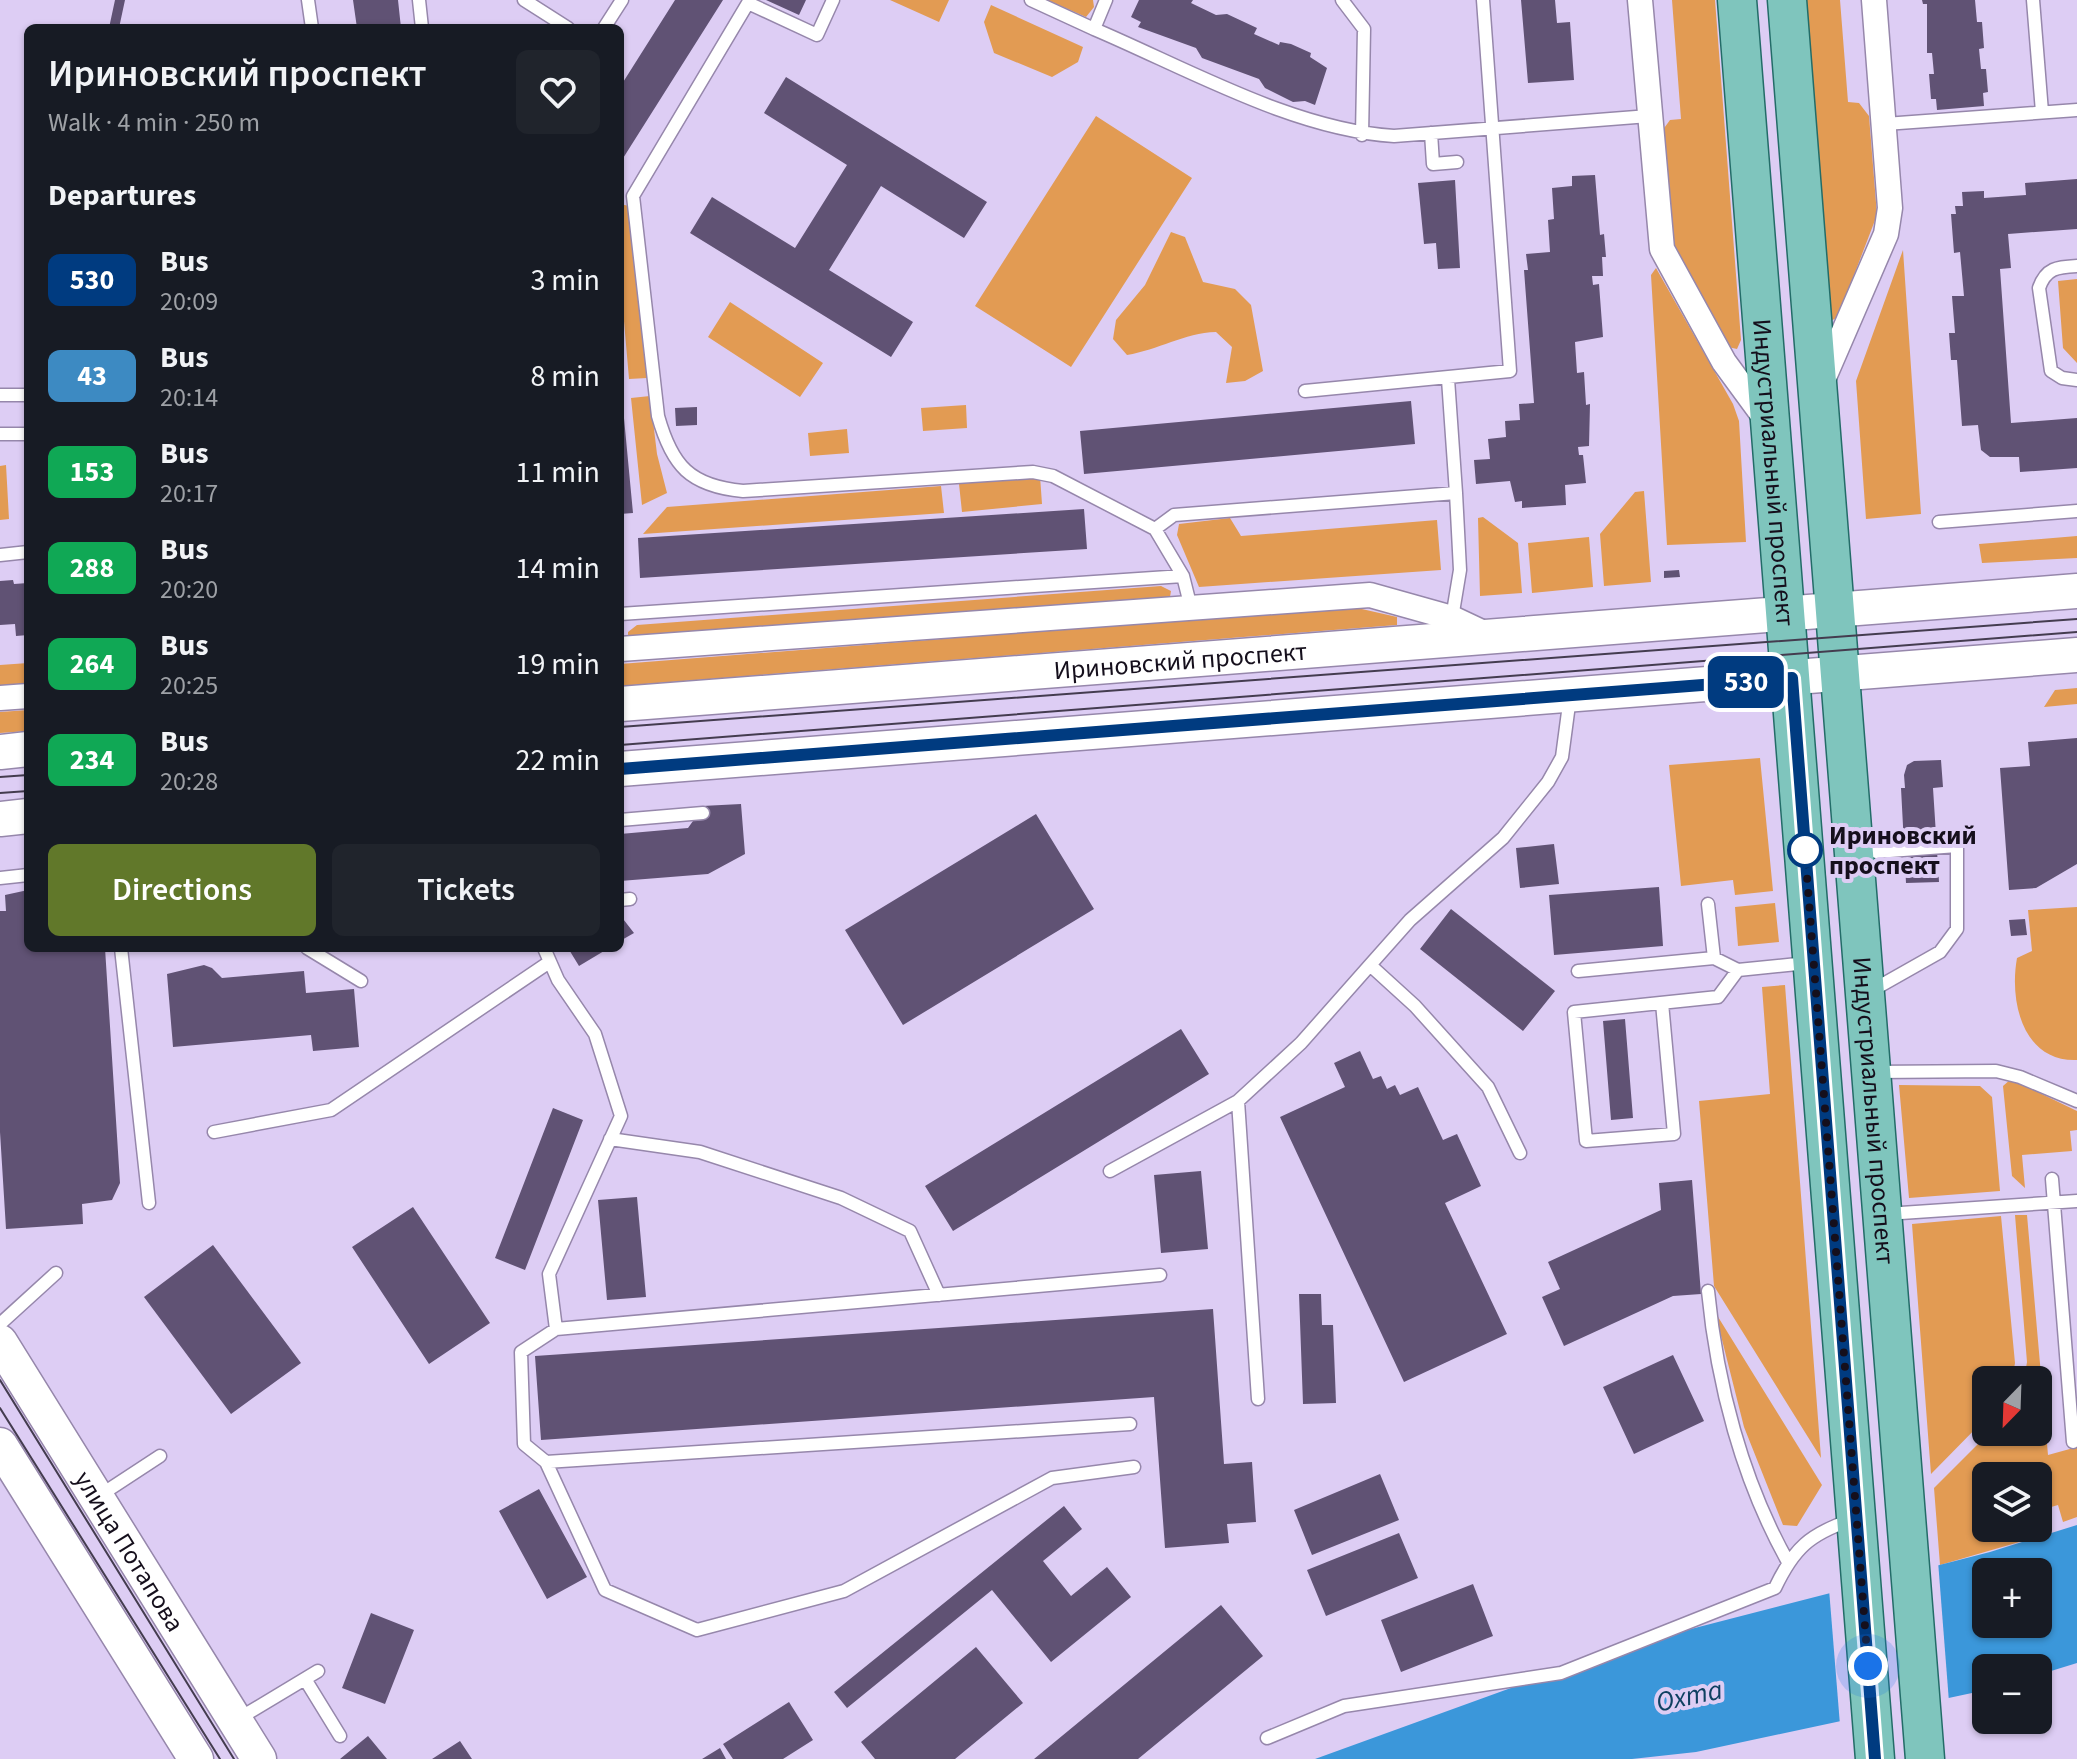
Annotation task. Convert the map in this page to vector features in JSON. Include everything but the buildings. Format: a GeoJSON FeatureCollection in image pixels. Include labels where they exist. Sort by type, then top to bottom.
{"type":"FeatureCollection","features":[{"type":"Feature","properties":{"kind":"main road","name":"Индустриальный проспект"},"geometry":{"type":"LineString","coordinates":[[1737,0],[1875,1758]]}},
{"type":"Feature","properties":{"kind":"main road","name":"Индустриальный проспект"},"geometry":{"type":"LineString","coordinates":[[1787,0],[1924,1753]]}},
{"type":"Feature","properties":{"kind":"main road","name":"Ириновский проспект"},"geometry":{"type":"LineString","coordinates":[[624,704],[2077,591]]}},
{"type":"Feature","properties":{"kind":"main road"},"geometry":{"type":"LineString","coordinates":[[624,769],[2077,655]]}},
{"type":"Feature","properties":{"kind":"main road"},"geometry":{"type":"LineString","coordinates":[[0,752],[24,749]]}},
{"type":"Feature","properties":{"kind":"main road"},"geometry":{"type":"LineString","coordinates":[[0,819],[24,816]]}},
{"type":"Feature","properties":{"kind":"main road","name":"улица Потапова"},"geometry":{"type":"LineString","coordinates":[[0,1342],[99,1496],[259,1759]]}},
{"type":"Feature","properties":{"kind":"main road"},"geometry":{"type":"LineString","coordinates":[[0,1445],[196,1759]]}},
{"type":"Feature","properties":{"kind":"main road"},"geometry":{"type":"LineString","coordinates":[[1861,1571],[1909,1561]]}},
{"type":"Feature","properties":{"kind":"street"},"geometry":{"type":"LineString","coordinates":[[1640,0],[1662,249],[1724,362],[1770,426]]}},
{"type":"Feature","properties":{"kind":"street"},"geometry":{"type":"LineString","coordinates":[[1818,392],[1886,234],[1890,208],[1874,0]]}},
{"type":"Feature","properties":{"kind":"street"},"geometry":{"type":"LineString","coordinates":[[624,649],[1370,595],[1452,618],[1490,636]]}},
{"type":"Feature","properties":{"kind":"street"},"geometry":{"type":"LineString","coordinates":[[0,698],[24,696]]}},
{"type":"Feature","properties":{"kind":"lane"},"geometry":{"type":"LineString","coordinates":[[308,0],[311,24]]}},
{"type":"Feature","properties":{"kind":"lane"},"geometry":{"type":"LineString","coordinates":[[419,0],[422,24]]}},
{"type":"Feature","properties":{"kind":"lane"},"geometry":{"type":"LineString","coordinates":[[524,0],[562,24]]}},
{"type":"Feature","properties":{"kind":"lane"},"geometry":{"type":"LineString","coordinates":[[607,24],[622,0]]}},
{"type":"Feature","properties":{"kind":"lane"},"geometry":{"type":"LineString","coordinates":[[833,0],[817,35],[748,1],[633,196],[658,416],[667,448],[687,474],[717,488],[743,491],[1033,472],[1053,476],[1155,529],[1183,576],[1191,608]]}},
{"type":"Feature","properties":{"kind":"lane"},"geometry":{"type":"LineString","coordinates":[[1031,0],[1311,122],[1362,135],[1431,133],[1649,116]]}},
{"type":"Feature","properties":{"kind":"lane"},"geometry":{"type":"LineString","coordinates":[[1094,29],[1106,0]]}},
{"type":"Feature","properties":{"kind":"lane"},"geometry":{"type":"LineString","coordinates":[[1342,0],[1364,29],[1362,135]]}},
{"type":"Feature","properties":{"kind":"lane"},"geometry":{"type":"LineString","coordinates":[[1305,391],[1510,371],[1483,0]]}},
{"type":"Feature","properties":{"kind":"lane"},"geometry":{"type":"LineString","coordinates":[[2033,0],[2042,112]]}},
{"type":"Feature","properties":{"kind":"lane"},"geometry":{"type":"LineString","coordinates":[[1885,124],[2077,110]]}},
{"type":"Feature","properties":{"kind":"lane"},"geometry":{"type":"LineString","coordinates":[[1431,133],[1433,164],[1457,162]]}},
{"type":"Feature","properties":{"kind":"lane"},"geometry":{"type":"LineString","coordinates":[[2077,266],[2055,267],[2044,275],[2039,288],[2051,371],[2062,378],[2077,380]]}},
{"type":"Feature","properties":{"kind":"lane"},"geometry":{"type":"LineString","coordinates":[[1448,379],[1460,570],[1452,618]]}},
{"type":"Feature","properties":{"kind":"lane"},"geometry":{"type":"LineString","coordinates":[[0,395],[24,395]]}},
{"type":"Feature","properties":{"kind":"lane"},"geometry":{"type":"LineString","coordinates":[[0,434],[24,434]]}},
{"type":"Feature","properties":{"kind":"lane"},"geometry":{"type":"LineString","coordinates":[[1155,529],[1174,515],[1456,493]]}},
{"type":"Feature","properties":{"kind":"lane"},"geometry":{"type":"LineString","coordinates":[[1939,522],[2077,511]]}},
{"type":"Feature","properties":{"kind":"lane"},"geometry":{"type":"LineString","coordinates":[[0,555],[24,552]]}},
{"type":"Feature","properties":{"kind":"lane"},"geometry":{"type":"LineString","coordinates":[[624,614],[1183,576]]}},
{"type":"Feature","properties":{"kind":"lane"},"geometry":{"type":"LineString","coordinates":[[1110,1171],[1238,1101],[1301,1043],[1410,920],[1503,838],[1548,782],[1562,757],[1570,697]]}},
{"type":"Feature","properties":{"kind":"lane"},"geometry":{"type":"LineString","coordinates":[[624,820],[703,813]]}},
{"type":"Feature","properties":{"kind":"lane"},"geometry":{"type":"LineString","coordinates":[[1854,841],[1876,852],[1957,846],[1957,929],[1940,952],[1865,994]]}},
{"type":"Feature","properties":{"kind":"lane"},"geometry":{"type":"LineString","coordinates":[[0,878],[24,875]]}},
{"type":"Feature","properties":{"kind":"lane"},"geometry":{"type":"LineString","coordinates":[[1708,904],[1714,958]]}},
{"type":"Feature","properties":{"kind":"lane"},"geometry":{"type":"LineString","coordinates":[[121,952],[149,1203]]}},
{"type":"Feature","properties":{"kind":"lane"},"geometry":{"type":"LineString","coordinates":[[314,952],[361,981]]}},
{"type":"Feature","properties":{"kind":"lane"},"geometry":{"type":"LineString","coordinates":[[545,952],[548,963],[595,1034],[621,1116],[549,1274],[556,1329]]}},
{"type":"Feature","properties":{"kind":"lane"},"geometry":{"type":"LineString","coordinates":[[1578,971],[1714,958],[1738,970],[1814,962]]}},
{"type":"Feature","properties":{"kind":"lane"},"geometry":{"type":"LineString","coordinates":[[214,1132],[331,1110],[548,963]]}},
{"type":"Feature","properties":{"kind":"lane"},"geometry":{"type":"LineString","coordinates":[[1370,965],[1415,1006],[1488,1087],[1520,1153]]}},
{"type":"Feature","properties":{"kind":"lane"},"geometry":{"type":"LineString","coordinates":[[1662,1003],[1674,1134],[1586,1141],[1574,1012],[1718,997],[1738,970]]}},
{"type":"Feature","properties":{"kind":"lane"},"geometry":{"type":"LineString","coordinates":[[1872,1072],[1996,1071],[2020,1077],[2077,1101]]}},
{"type":"Feature","properties":{"kind":"lane"},"geometry":{"type":"LineString","coordinates":[[1238,1101],[1258,1399]]}},
{"type":"Feature","properties":{"kind":"lane"},"geometry":{"type":"LineString","coordinates":[[610,1139],[700,1152],[841,1198],[910,1231],[939,1295]]}},
{"type":"Feature","properties":{"kind":"lane"},"geometry":{"type":"LineString","coordinates":[[2052,1179],[2073,1393],[2073,1442]]}},
{"type":"Feature","properties":{"kind":"lane"},"geometry":{"type":"LineString","coordinates":[[1883,1215],[2077,1201]]}},
{"type":"Feature","properties":{"kind":"lane"},"geometry":{"type":"LineString","coordinates":[[0,1324],[56,1273]]}},
{"type":"Feature","properties":{"kind":"lane"},"geometry":{"type":"LineString","coordinates":[[1134,1467],[1052,1478],[844,1591],[697,1630],[605,1590],[546,1462],[524,1444],[521,1352],[556,1329],[1160,1275]]}},
{"type":"Feature","properties":{"kind":"lane"},"geometry":{"type":"LineString","coordinates":[[1708,1291],[1715,1360],[1735,1430],[1769,1529],[1788,1562]]}},
{"type":"Feature","properties":{"kind":"lane"},"geometry":{"type":"LineString","coordinates":[[546,1462],[1130,1424]]}},
{"type":"Feature","properties":{"kind":"lane"},"geometry":{"type":"LineString","coordinates":[[99,1496],[160,1456]]}},
{"type":"Feature","properties":{"kind":"lane"},"geometry":{"type":"LineString","coordinates":[[1267,1738],[1344,1706],[1561,1673],[1775,1588],[1788,1562],[1816,1532],[1857,1517]]}},
{"type":"Feature","properties":{"kind":"lane"},"geometry":{"type":"LineString","coordinates":[[236,1720],[318,1671]]}},
{"type":"Feature","properties":{"kind":"lane"},"geometry":{"type":"LineString","coordinates":[[305,1679],[340,1736]]}},
{"type":"Feature","properties":{"kind":"shaded area"},"geometry":{"type":"Polygon","coordinates":[[[890,0],[949,0],[939,22],[890,0]]]}},
{"type":"Feature","properties":{"kind":"shaded area"},"geometry":{"type":"Polygon","coordinates":[[[1047,0],[1093,0],[1094,7],[1086,17],[1047,0]]]}},
{"type":"Feature","properties":{"kind":"shaded area"},"geometry":{"type":"Polygon","coordinates":[[[1672,0],[1715,0],[1741,340],[1737,349],[1728,347],[1674,249],[1662,131],[1670,120],[1681,119],[1672,0]]]}},
{"type":"Feature","properties":{"kind":"shaded area"},"geometry":{"type":"Polygon","coordinates":[[[1798,0],[1840,0],[1848,102],[1859,103],[1869,116],[1877,215],[1838,317],[1829,322],[1798,0]]]}},
{"type":"Feature","properties":{"kind":"shaded area"},"geometry":{"type":"Polygon","coordinates":[[[991,5],[1083,47],[1078,62],[1052,77],[994,53],[984,22],[991,5]]]}},
{"type":"Feature","properties":{"kind":"shaded area"},"geometry":{"type":"Polygon","coordinates":[[[1096,116],[1192,178],[1071,367],[975,306],[1096,116]]]}},
{"type":"Feature","properties":{"kind":"shaded area"},"geometry":{"type":"Polygon","coordinates":[[[624,205],[629,206],[647,378],[629,379],[624,321],[624,205]]]}},
{"type":"Feature","properties":{"kind":"shaded area"},"geometry":{"type":"Polygon","coordinates":[[[1171,232],[1185,237],[1203,282],[1235,289],[1251,305],[1263,371],[1245,381],[1226,383],[1232,347],[1216,332],[1193,335],[1127,355],[1113,339],[1116,320],[1145,285],[1171,232]]]}},
{"type":"Feature","properties":{"kind":"shaded area"},"geometry":{"type":"Polygon","coordinates":[[[1903,250],[1921,514],[1866,519],[1856,381],[1903,250]]]}},
{"type":"Feature","properties":{"kind":"shaded area"},"geometry":{"type":"Polygon","coordinates":[[[1656,268],[1733,404],[1739,421],[1746,542],[1667,545],[1651,275],[1656,268]]]}},
{"type":"Feature","properties":{"kind":"shaded area"},"geometry":{"type":"Polygon","coordinates":[[[2077,279],[2077,363],[2063,348],[2058,281],[2077,279]]]}},
{"type":"Feature","properties":{"kind":"shaded area"},"geometry":{"type":"Polygon","coordinates":[[[730,302],[823,363],[800,397],[708,337],[730,302]]]}},
{"type":"Feature","properties":{"kind":"shaded area"},"geometry":{"type":"Polygon","coordinates":[[[650,396],[657,454],[667,493],[642,505],[631,398],[650,396]]]}},
{"type":"Feature","properties":{"kind":"shaded area"},"geometry":{"type":"Polygon","coordinates":[[[966,405],[967,428],[923,431],[921,408],[966,405]]]}},
{"type":"Feature","properties":{"kind":"shaded area"},"geometry":{"type":"Polygon","coordinates":[[[847,429],[849,453],[810,456],[808,433],[847,429]]]}},
{"type":"Feature","properties":{"kind":"shaded area"},"geometry":{"type":"Polygon","coordinates":[[[6,465],[9,519],[0,520],[0,466],[6,465]]]}},
{"type":"Feature","properties":{"kind":"shaded area"},"geometry":{"type":"Polygon","coordinates":[[[1040,476],[1042,504],[962,512],[959,484],[1040,476]]]}},
{"type":"Feature","properties":{"kind":"shaded area"},"geometry":{"type":"Polygon","coordinates":[[[941,486],[944,513],[643,534],[667,507],[941,486]]]}},
{"type":"Feature","properties":{"kind":"shaded area"},"geometry":{"type":"Polygon","coordinates":[[[1644,491],[1651,582],[1604,586],[1600,534],[1635,492],[1644,491]]]}},
{"type":"Feature","properties":{"kind":"shaded area"},"geometry":{"type":"Polygon","coordinates":[[[1483,517],[1518,543],[1522,593],[1480,596],[1478,518],[1483,517]]]}},
{"type":"Feature","properties":{"kind":"shaded area"},"geometry":{"type":"Polygon","coordinates":[[[1230,518],[1241,536],[1437,520],[1441,570],[1199,587],[1177,535],[1179,524],[1230,518]]]}},
{"type":"Feature","properties":{"kind":"shaded area"},"geometry":{"type":"Polygon","coordinates":[[[2077,536],[2077,558],[1982,563],[1979,544],[2077,536]]]}},
{"type":"Feature","properties":{"kind":"shaded area"},"geometry":{"type":"Polygon","coordinates":[[[1589,537],[1593,587],[1532,593],[1528,543],[1589,537]]]}},
{"type":"Feature","properties":{"kind":"shaded area"},"geometry":{"type":"Polygon","coordinates":[[[1161,586],[1171,591],[1170,597],[628,639],[628,632],[637,625],[1161,586]]]}},
{"type":"Feature","properties":{"kind":"shaded area"},"geometry":{"type":"Polygon","coordinates":[[[1353,607],[1397,617],[1397,625],[624,686],[624,664],[1353,607]]]}},
{"type":"Feature","properties":{"kind":"shaded area"},"geometry":{"type":"Polygon","coordinates":[[[24,663],[24,685],[0,687],[0,665],[24,663]]]}},
{"type":"Feature","properties":{"kind":"shaded area"},"geometry":{"type":"Polygon","coordinates":[[[2077,688],[2077,704],[2044,707],[2055,690],[2077,688]]]}},
{"type":"Feature","properties":{"kind":"shaded area"},"geometry":{"type":"Polygon","coordinates":[[[24,710],[24,731],[0,733],[0,712],[24,710]]]}},
{"type":"Feature","properties":{"kind":"shaded area"},"geometry":{"type":"Polygon","coordinates":[[[1760,758],[1773,891],[1735,895],[1733,880],[1681,886],[1669,765],[1760,758]]]}},
{"type":"Feature","properties":{"kind":"shaded area"},"geometry":{"type":"Polygon","coordinates":[[[1775,903],[1779,942],[1738,946],[1735,907],[1775,903]]]}},
{"type":"Feature","properties":{"kind":"shaded area"},"geometry":{"type":"Polygon","coordinates":[[[2077,907],[2077,1060],[2059,1058],[2044,1051],[2032,1040],[2018,1010],[2015,975],[2017,958],[2032,951],[2028,910],[2077,907]]]}},
{"type":"Feature","properties":{"kind":"shaded area"},"geometry":{"type":"Polygon","coordinates":[[[1785,985],[1821,1458],[1714,1286],[1699,1101],[1770,1094],[1762,987],[1785,985]]]}},
{"type":"Feature","properties":{"kind":"shaded area"},"geometry":{"type":"Polygon","coordinates":[[[2011,1079],[2077,1111],[2077,1130],[2070,1131],[2072,1151],[2022,1155],[2025,1188],[2012,1176],[2003,1086],[2011,1079]]]}},
{"type":"Feature","properties":{"kind":"shaded area"},"geometry":{"type":"Polygon","coordinates":[[[1899,1085],[1980,1086],[1992,1097],[2000,1191],[1909,1198],[1899,1085]]]}},
{"type":"Feature","properties":{"kind":"shaded area"},"geometry":{"type":"Polygon","coordinates":[[[2015,1215],[2027,1215],[2040,1366],[2026,1366],[2015,1215]]]}},
{"type":"Feature","properties":{"kind":"shaded area"},"geometry":{"type":"Polygon","coordinates":[[[2001,1216],[2015,1363],[2014,1366],[1972,1366],[1972,1432],[1931,1474],[1912,1224],[2001,1216]]]}},
{"type":"Feature","properties":{"kind":"shaded area"},"geometry":{"type":"Polygon","coordinates":[[[1715,1312],[1822,1485],[1797,1526],[1783,1525],[1744,1427],[1715,1312]]]}},
{"type":"Feature","properties":{"kind":"shaded area"},"geometry":{"type":"Polygon","coordinates":[[[1976,1446],[2047,1446],[2048,1455],[2077,1447],[2077,1517],[2063,1522],[2058,1505],[2052,1507],[2052,1462],[1972,1462],[1972,1542],[2019,1542],[1940,1565],[1934,1488],[1976,1446]]]}},
{"type":"Feature","properties":{"kind":"water","name":"Охта"},"geometry":{"type":"Polygon","coordinates":[[[2077,1525],[2077,1663],[2052,1671],[2052,1654],[1972,1654],[1972,1693],[1696,1752],[1632,1759],[1315,1759],[1629,1645],[2022,1542],[2052,1542],[2052,1533],[2077,1525]]]}},
{"type":"Feature","properties":{"kind":"pier"},"geometry":{"type":"Polygon","coordinates":[[[1938,1561],[1949,1702],[1840,1725],[1829,1589],[1938,1561]]]}},
{"type":"Feature","properties":{"kind":"tram line"},"geometry":{"type":"LineString","coordinates":[[624,727],[2077,619]]}},
{"type":"Feature","properties":{"kind":"tram line"},"geometry":{"type":"LineString","coordinates":[[624,745],[2077,632]]}},
{"type":"Feature","properties":{"kind":"tram line"},"geometry":{"type":"LineString","coordinates":[[0,777],[24,775]]}},
{"type":"Feature","properties":{"kind":"tram line"},"geometry":{"type":"LineString","coordinates":[[0,793],[24,791]]}},
{"type":"Feature","properties":{"kind":"tram line"},"geometry":{"type":"LineString","coordinates":[[0,1380],[234,1759]]}},
{"type":"Feature","properties":{"kind":"tram line"},"geometry":{"type":"LineString","coordinates":[[0,1408],[220,1759]]}},
{"type":"Feature","properties":{"kind":"bus line","name":"530"},"geometry":{"type":"LineString","coordinates":[[624,769],[1792,678],[1875,1759]]}},
{"type":"Feature","properties":{"kind":"place","name":"Ириновский проспект"},"geometry":{"type":"Point","coordinates":[1805,850]}},
{"type":"Feature","properties":{"kind":"route"},"geometry":{"type":"LineString","coordinates":[[1805,850],[1868,1666]]}}]}
